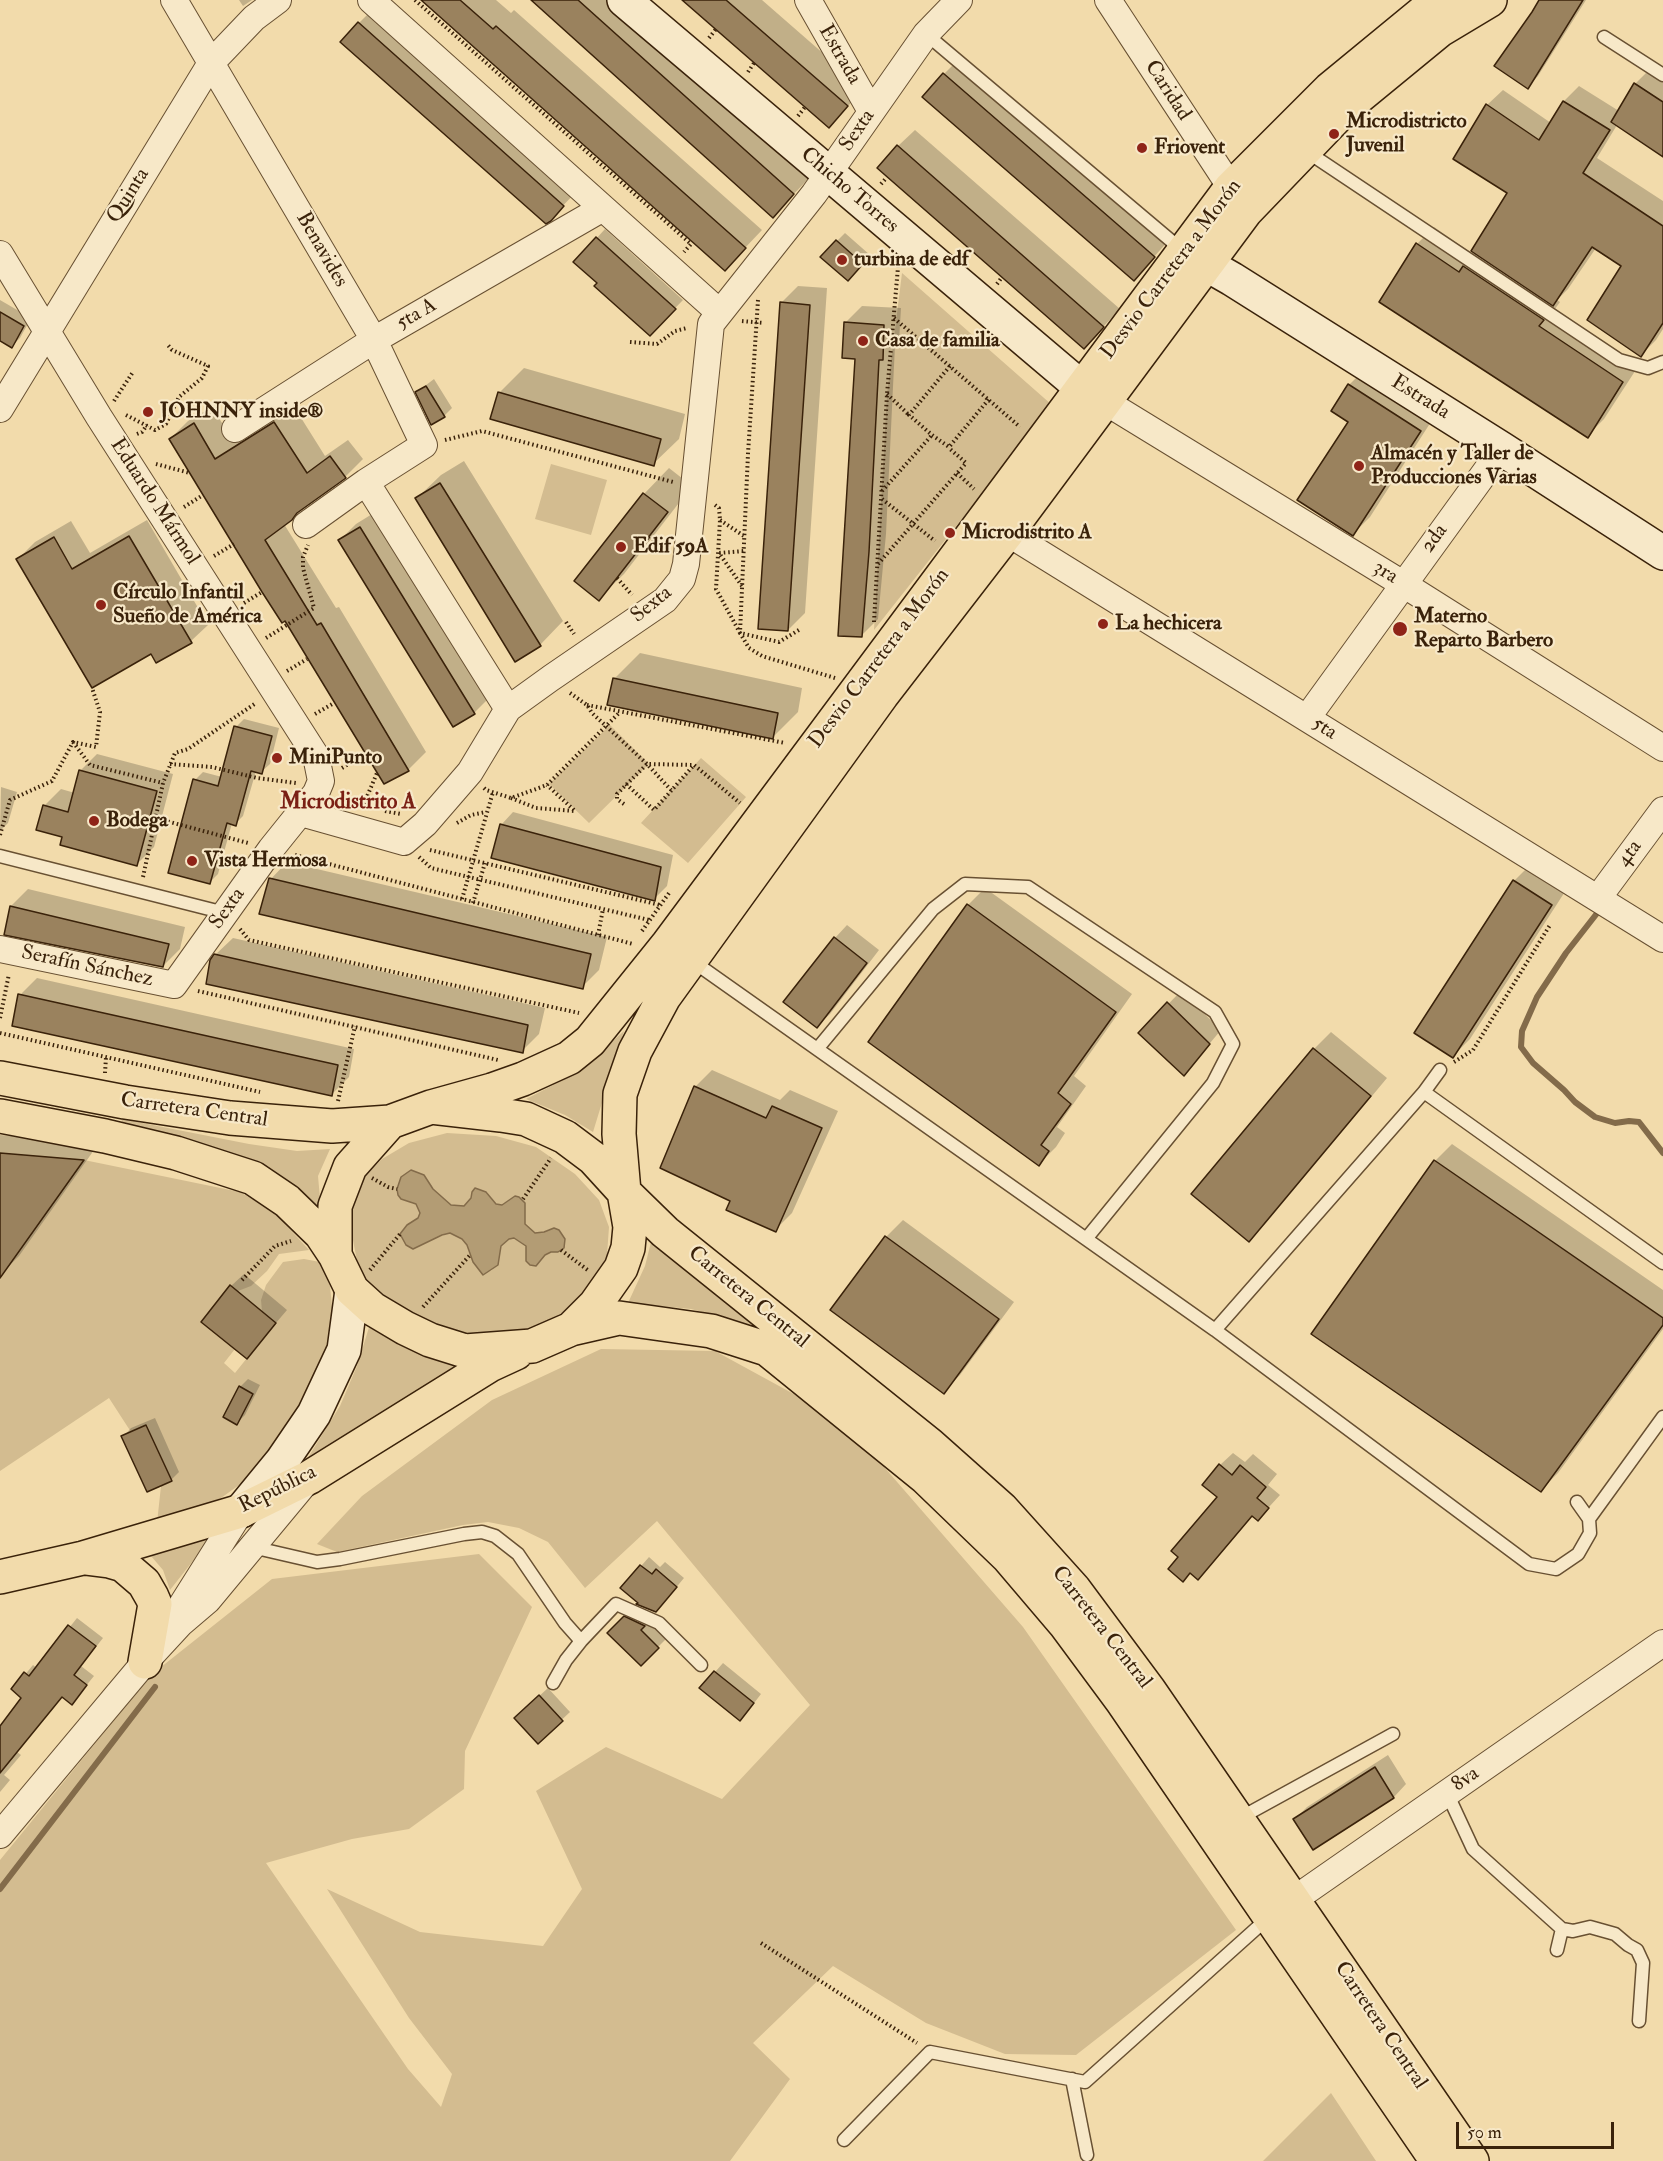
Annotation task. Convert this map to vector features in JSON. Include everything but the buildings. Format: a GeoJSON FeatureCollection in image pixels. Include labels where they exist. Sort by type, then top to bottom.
{"type":"FeatureCollection","features":[{"type":"Feature","properties":{"kind":"main road","name":"Desvio Carretera a Morón"},"geometry":{"type":"LineString","coordinates":[[991,515],[1093,395],[1238,200],[1329,89],[1432,10],[1491,0]]}},
{"type":"Feature","properties":{"kind":"main road","name":"Desvio Carretera a Morón"},"geometry":{"type":"LineString","coordinates":[[1238,200],[1305,150],[1432,10]]}},
{"type":"Feature","properties":{"kind":"main road","name":"Desvio Carretera a Morón"},"geometry":{"type":"LineString","coordinates":[[390,1122],[523,1079],[569,1058],[590,1041],[660,944],[991,515],[1041,444],[1093,395]]}},
{"type":"Feature","properties":{"kind":"main road","name":"Desvio Carretera a Morón"},"geometry":{"type":"LineString","coordinates":[[571,1329],[595,1305],[609,1286],[621,1268],[628,1248],[630,1227],[624,1192],[619,1134],[620,1094],[635,1051],[664,997],[660,944]]}},
{"type":"Feature","properties":{"kind":"main road","name":"Carretera Central"},"geometry":{"type":"LineString","coordinates":[[0,1078],[114,1100],[230,1118],[332,1126],[390,1122]]}},
{"type":"Feature","properties":{"kind":"main road","name":"Carretera Central"},"geometry":{"type":"LineString","coordinates":[[431,1107],[526,1119],[565,1137],[593,1158],[665,1232],[930,1444],[1002,1509],[1074,1589],[1149,1690],[1226,1828]]}},
{"type":"Feature","properties":{"kind":"main road","name":"Carretera Central"},"geometry":{"type":"LineString","coordinates":[[0,1116],[105,1136],[177,1153],[253,1178],[287,1201],[328,1245]]}},
{"type":"Feature","properties":{"kind":"main road"},"geometry":{"type":"LineString","coordinates":[[390,1122],[350,1167],[335,1206],[328,1245],[352,1290],[373,1309],[405,1329],[465,1351],[532,1346]]}},
{"type":"Feature","properties":{"kind":"main road","name":"Carretera Central"},"geometry":{"type":"LineString","coordinates":[[571,1329],[618,1318],[711,1331],[768,1349],[926,1478],[1008,1557],[1065,1624],[1122,1701],[1226,1828],[1281,1908],[1472,2161]]}},
{"type":"Feature","properties":{"kind":"main road","name":"República"},"geometry":{"type":"LineString","coordinates":[[0,1577],[83,1558],[241,1510],[310,1477],[490,1365],[571,1329]]}},
{"type":"Feature","properties":{"kind":"main road"},"geometry":{"type":"LineString","coordinates":[[83,1558],[123,1565],[144,1583],[155,1604],[145,1662]]}},
{"type":"Feature","properties":{"kind":"main road","name":"Carretera Central"},"geometry":{"type":"LineString","coordinates":[[1281,1908],[1437,2161]]}},
{"type":"Feature","properties":{"kind":"street","name":"Benavides"},"geometry":{"type":"LineString","coordinates":[[174,0],[374,340],[424,445]]}},
{"type":"Feature","properties":{"kind":"street","name":"Quinta"},"geometry":{"type":"LineString","coordinates":[[0,409],[46,330],[211,63],[254,18],[278,0]]}},
{"type":"Feature","properties":{"kind":"street"},"geometry":{"type":"LineString","coordinates":[[371,0],[719,312]]}},
{"type":"Feature","properties":{"kind":"street","name":"Chicho Torres"},"geometry":{"type":"LineString","coordinates":[[624,0],[1093,395]]}},
{"type":"Feature","properties":{"kind":"street","name":"Estrada"},"geometry":{"type":"LineString","coordinates":[[808,0],[871,111]]}},
{"type":"Feature","properties":{"kind":"street","name":"Sexta"},"geometry":{"type":"LineString","coordinates":[[404,843],[429,819],[470,772],[508,709],[665,600],[682,579],[686,564],[711,324],[828,173],[926,34],[959,0]]}},
{"type":"Feature","properties":{"kind":"street","name":"Caridad"},"geometry":{"type":"LineString","coordinates":[[1108,0],[1238,200]]}},
{"type":"Feature","properties":{"kind":"street","name":"5ta A"},"geometry":{"type":"LineString","coordinates":[[234,429],[374,340],[603,208]]}},
{"type":"Feature","properties":{"kind":"street","name":"Eduardo Mármol"},"geometry":{"type":"LineString","coordinates":[[0,254],[137,477],[316,756],[321,781]]}},
{"type":"Feature","properties":{"kind":"street","name":"Estrada"},"geometry":{"type":"LineString","coordinates":[[1195,257],[1502,449],[1663,553]]}},
{"type":"Feature","properties":{"kind":"street","name":"3ra"},"geometry":{"type":"LineString","coordinates":[[1093,395],[1403,584],[1663,748]]}},
{"type":"Feature","properties":{"kind":"street"},"geometry":{"type":"LineString","coordinates":[[306,525],[366,482],[424,445]]}},
{"type":"Feature","properties":{"kind":"street","name":"2da"},"geometry":{"type":"LineString","coordinates":[[1307,718],[1502,449]]}},
{"type":"Feature","properties":{"kind":"street"},"geometry":{"type":"LineString","coordinates":[[366,482],[508,709]]}},
{"type":"Feature","properties":{"kind":"street","name":"5ta"},"geometry":{"type":"LineString","coordinates":[[991,515],[1307,718],[1663,939]]}},
{"type":"Feature","properties":{"kind":"street"},"geometry":{"type":"LineString","coordinates":[[321,781],[316,793],[301,813],[404,843]]}},
{"type":"Feature","properties":{"kind":"street","name":"4ta"},"geometry":{"type":"LineString","coordinates":[[1598,898],[1663,810]]}},
{"type":"Feature","properties":{"kind":"street","name":"Sexta"},"geometry":{"type":"LineString","coordinates":[[174,985],[271,849],[301,813]]}},
{"type":"Feature","properties":{"kind":"street","name":"Serafín Sánchez"},"geometry":{"type":"LineString","coordinates":[[7,950],[174,985]]}},
{"type":"Feature","properties":{"kind":"street"},"geometry":{"type":"LineString","coordinates":[[145,1662],[241,1510],[282,1461],[314,1414],[344,1350],[352,1290]]}},
{"type":"Feature","properties":{"kind":"street"},"geometry":{"type":"LineString","coordinates":[[0,1835],[145,1662],[181,1623],[208,1600],[310,1477]]}},
{"type":"Feature","properties":{"kind":"street","name":"8va"},"geometry":{"type":"LineString","coordinates":[[1281,1908],[1663,1643]]}},
{"type":"Feature","properties":{"kind":"lane"},"geometry":{"type":"LineString","coordinates":[[926,34],[1195,257]]}},
{"type":"Feature","properties":{"kind":"lane"},"geometry":{"type":"LineString","coordinates":[[1604,37],[1663,75]]}},
{"type":"Feature","properties":{"kind":"lane"},"geometry":{"type":"LineString","coordinates":[[1305,150],[1619,360],[1648,368],[1663,362]]}},
{"type":"Feature","properties":{"kind":"lane"},"geometry":{"type":"LineString","coordinates":[[0,856],[225,913]]}},
{"type":"Feature","properties":{"kind":"lane"},"geometry":{"type":"LineString","coordinates":[[818,1048],[933,909],[965,884],[1028,887],[1215,1011],[1233,1044],[1213,1083],[1086,1239]]}},
{"type":"Feature","properties":{"kind":"lane"},"geometry":{"type":"LineString","coordinates":[[660,944],[818,1048],[1215,1330],[1530,1564],[1556,1569],[1578,1554],[1590,1533],[1589,1519],[1577,1502]]}},
{"type":"Feature","properties":{"kind":"lane"},"geometry":{"type":"LineString","coordinates":[[1215,1330],[1424,1092],[1440,1070]]}},
{"type":"Feature","properties":{"kind":"lane"},"geometry":{"type":"LineString","coordinates":[[1424,1092],[1663,1263]]}},
{"type":"Feature","properties":{"kind":"lane"},"geometry":{"type":"LineString","coordinates":[[1589,1519],[1663,1417]]}},
{"type":"Feature","properties":{"kind":"lane"},"geometry":{"type":"LineString","coordinates":[[252,1547],[317,1562],[482,1532],[495,1536],[518,1554],[564,1623],[581,1641]]}},
{"type":"Feature","properties":{"kind":"lane"},"geometry":{"type":"LineString","coordinates":[[554,1683],[566,1660],[615,1604],[659,1623],[701,1665]]}},
{"type":"Feature","properties":{"kind":"lane"},"geometry":{"type":"LineString","coordinates":[[1226,1828],[1393,1734]]}},
{"type":"Feature","properties":{"kind":"lane"},"geometry":{"type":"LineString","coordinates":[[1447,1793],[1473,1849],[1562,1929],[1590,1927],[1615,1935],[1636,1950],[1643,1963],[1639,2021]]}},
{"type":"Feature","properties":{"kind":"lane"},"geometry":{"type":"LineString","coordinates":[[844,2140],[930,2052],[1085,2082],[1281,1908]]}},
{"type":"Feature","properties":{"kind":"lane"},"geometry":{"type":"LineString","coordinates":[[1557,1950],[1562,1929]]}},
{"type":"Feature","properties":{"kind":"lane"},"geometry":{"type":"LineString","coordinates":[[1072,2079],[1087,2155]]}},
{"type":"Feature","properties":{"kind":"path"},"geometry":{"type":"LineString","coordinates":[[415,0],[691,244]]}},
{"type":"Feature","properties":{"kind":"path"},"geometry":{"type":"LineString","coordinates":[[706,40],[716,29]]}},
{"type":"Feature","properties":{"kind":"path"},"geometry":{"type":"LineString","coordinates":[[881,620],[874,630],[887,394],[898,266]]}},
{"type":"Feature","properties":{"kind":"path"},"geometry":{"type":"LineString","coordinates":[[740,633],[759,294]]}},
{"type":"Feature","properties":{"kind":"path"},"geometry":{"type":"LineString","coordinates":[[894,317],[1041,444]]}},
{"type":"Feature","properties":{"kind":"path"},"geometry":{"type":"LineString","coordinates":[[118,411],[155,430],[166,424],[179,397],[202,378],[208,366],[172,350],[167,344]]}},
{"type":"Feature","properties":{"kind":"path"},"geometry":{"type":"LineString","coordinates":[[909,415],[950,366]]}},
{"type":"Feature","properties":{"kind":"path"},"geometry":{"type":"LineString","coordinates":[[109,408],[134,372]]}},
{"type":"Feature","properties":{"kind":"path"},"geometry":{"type":"LineString","coordinates":[[877,564],[966,463],[887,394]]}},
{"type":"Feature","properties":{"kind":"path"},"geometry":{"type":"LineString","coordinates":[[949,447],[989,399]]}},
{"type":"Feature","properties":{"kind":"path"},"geometry":{"type":"LineString","coordinates":[[424,445],[482,431],[694,487],[719,508],[716,589],[749,648],[762,656],[837,679],[830,688]]}},
{"type":"Feature","properties":{"kind":"path"},"geometry":{"type":"LineString","coordinates":[[882,491],[932,435]]}},
{"type":"Feature","properties":{"kind":"path"},"geometry":{"type":"LineString","coordinates":[[137,477],[157,463],[190,473]]}},
{"type":"Feature","properties":{"kind":"path"},"geometry":{"type":"LineString","coordinates":[[957,472],[991,515]]}},
{"type":"Feature","properties":{"kind":"path"},"geometry":{"type":"LineString","coordinates":[[882,499],[943,547]]}},
{"type":"Feature","properties":{"kind":"path"},"geometry":{"type":"LineString","coordinates":[[720,520],[744,536]]}},
{"type":"Feature","properties":{"kind":"path"},"geometry":{"type":"LineString","coordinates":[[248,649],[314,608],[303,568],[303,557],[310,540],[306,525]]}},
{"type":"Feature","properties":{"kind":"path"},"geometry":{"type":"LineString","coordinates":[[719,553],[744,551]]}},
{"type":"Feature","properties":{"kind":"path"},"geometry":{"type":"LineString","coordinates":[[719,553],[742,586]]}},
{"type":"Feature","properties":{"kind":"path"},"geometry":{"type":"LineString","coordinates":[[740,633],[779,642],[799,630]]}},
{"type":"Feature","properties":{"kind":"path"},"geometry":{"type":"LineString","coordinates":[[551,678],[587,705],[592,713],[647,764],[671,790]]}},
{"type":"Feature","properties":{"kind":"path"},"geometry":{"type":"LineString","coordinates":[[73,742],[96,747],[100,712],[92,688]]}},
{"type":"Feature","properties":{"kind":"path"},"geometry":{"type":"LineString","coordinates":[[140,891],[163,783],[176,753],[188,749],[274,691]]}},
{"type":"Feature","properties":{"kind":"path"},"geometry":{"type":"LineString","coordinates":[[587,705],[786,743],[780,752]]}},
{"type":"Feature","properties":{"kind":"path"},"geometry":{"type":"LineString","coordinates":[[511,798],[547,785],[619,712]]}},
{"type":"Feature","properties":{"kind":"path"},"geometry":{"type":"LineString","coordinates":[[73,742],[90,765],[163,783]]}},
{"type":"Feature","properties":{"kind":"path"},"geometry":{"type":"LineString","coordinates":[[0,835],[10,800],[52,781],[73,742]]}},
{"type":"Feature","properties":{"kind":"path"},"geometry":{"type":"LineString","coordinates":[[170,764],[212,767],[257,778],[295,783],[321,781]]}},
{"type":"Feature","properties":{"kind":"path"},"geometry":{"type":"LineString","coordinates":[[624,804],[617,800],[617,794],[647,764],[694,765],[740,803],[747,795]]}},
{"type":"Feature","properties":{"kind":"path"},"geometry":{"type":"LineString","coordinates":[[626,784],[654,810],[694,765]]}},
{"type":"Feature","properties":{"kind":"path"},"geometry":{"type":"LineString","coordinates":[[470,772],[486,790],[536,808],[575,811],[547,785]]}},
{"type":"Feature","properties":{"kind":"path"},"geometry":{"type":"LineString","coordinates":[[377,773],[363,806],[429,819]]}},
{"type":"Feature","properties":{"kind":"path"},"geometry":{"type":"LineString","coordinates":[[462,899],[493,792]]}},
{"type":"Feature","properties":{"kind":"path"},"geometry":{"type":"LineString","coordinates":[[156,818],[597,935],[660,944]]}},
{"type":"Feature","properties":{"kind":"path"},"geometry":{"type":"LineString","coordinates":[[404,843],[660,905]]}},
{"type":"Feature","properties":{"kind":"path"},"geometry":{"type":"LineString","coordinates":[[404,843],[431,868],[603,909],[660,944]]}},
{"type":"Feature","properties":{"kind":"path"},"geometry":{"type":"LineString","coordinates":[[473,903],[485,863]]}},
{"type":"Feature","properties":{"kind":"path"},"geometry":{"type":"LineString","coordinates":[[660,944],[660,905],[675,887]]}},
{"type":"Feature","properties":{"kind":"path"},"geometry":{"type":"LineString","coordinates":[[597,935],[603,909]]}},
{"type":"Feature","properties":{"kind":"path"},"geometry":{"type":"LineString","coordinates":[[225,913],[249,940],[579,1013]]}},
{"type":"Feature","properties":{"kind":"path"},"geometry":{"type":"LineString","coordinates":[[1440,1070],[1473,1050],[1550,925]]}},
{"type":"Feature","properties":{"kind":"path"},"geometry":{"type":"LineString","coordinates":[[626,952],[660,944]]}},
{"type":"Feature","properties":{"kind":"path"},"geometry":{"type":"LineString","coordinates":[[0,1018],[7,950]]}},
{"type":"Feature","properties":{"kind":"path"},"geometry":{"type":"LineString","coordinates":[[174,985],[504,1061],[493,1064]]}},
{"type":"Feature","properties":{"kind":"path"},"geometry":{"type":"LineString","coordinates":[[573,1022],[586,1005]]}},
{"type":"Feature","properties":{"kind":"path"},"geometry":{"type":"LineString","coordinates":[[332,1126],[355,1026]]}},
{"type":"Feature","properties":{"kind":"path"},"geometry":{"type":"LineString","coordinates":[[0,1033],[268,1094]]}},
{"type":"Feature","properties":{"kind":"path"},"geometry":{"type":"LineString","coordinates":[[105,1073],[117,1075]]}},
{"type":"Feature","properties":{"kind":"path"},"geometry":{"type":"LineString","coordinates":[[523,1199],[565,1137]]}},
{"type":"Feature","properties":{"kind":"path"},"geometry":{"type":"LineString","coordinates":[[352,1290],[400,1234]]}},
{"type":"Feature","properties":{"kind":"path"},"geometry":{"type":"LineString","coordinates":[[242,1280],[275,1246],[328,1245]]}},
{"type":"Feature","properties":{"kind":"path"},"geometry":{"type":"LineString","coordinates":[[561,1250],[609,1286]]}},
{"type":"Feature","properties":{"kind":"path"},"geometry":{"type":"LineString","coordinates":[[405,1329],[471,1254]]}},
{"type":"Feature","properties":{"kind":"path"},"geometry":{"type":"LineString","coordinates":[[761,1943],[930,2052]]}},
{"type":"Feature","properties":{"kind":"shaded area"},"geometry":{"type":"Polygon","coordinates":[[[902,273],[1052,405],[874,630],[887,394],[902,273]]]}},
{"type":"Feature","properties":{"kind":"shaded area"},"geometry":{"type":"Polygon","coordinates":[[[551,464],[607,480],[591,535],[535,519],[551,464]]]}},
{"type":"Feature","properties":{"kind":"shaded area"},"geometry":{"type":"Polygon","coordinates":[[[610,725],[649,764],[589,823],[549,784],[610,725]]]}},
{"type":"Feature","properties":{"kind":"shaded area"},"geometry":{"type":"Polygon","coordinates":[[[701,758],[746,797],[688,863],[641,823],[701,758]]]}},
{"type":"Feature","properties":{"kind":"shaded area"},"geometry":{"type":"Polygon","coordinates":[[[624,1031],[593,1132],[565,1115],[526,1099],[577,1073],[624,1031]]]}},
{"type":"Feature","properties":{"kind":"shaded area"},"geometry":{"type":"Polygon","coordinates":[[[122,1119],[297,1151],[330,1149],[318,1176],[321,1210],[289,1182],[121,1127],[122,1119]]]}},
{"type":"Feature","properties":{"kind":"shaded area"},"geometry":{"type":"Polygon","coordinates":[[[447,1133],[496,1136],[536,1147],[575,1174],[599,1200],[609,1227],[607,1255],[592,1286],[566,1311],[520,1334],[463,1333],[419,1322],[389,1305],[359,1271],[351,1230],[352,1204],[362,1179],[382,1159],[409,1143],[447,1133]],[[424,1175],[411,1203],[416,1204],[420,1213],[419,1218],[407,1225],[433,1239],[450,1233],[462,1239],[467,1245],[473,1262],[485,1273],[492,1270],[501,1246],[509,1239],[514,1238],[526,1246],[526,1261],[551,1252],[550,1229],[535,1233],[530,1230],[524,1224],[525,1203],[515,1196],[502,1205],[496,1204],[487,1192],[472,1192],[471,1198],[464,1206],[451,1205],[433,1189],[424,1175]]]}},
{"type":"Feature","properties":{"kind":"shaded area"},"geometry":{"type":"Polygon","coordinates":[[[84,1160],[240,1192],[273,1211],[309,1250],[279,1254],[267,1271],[251,1286],[238,1291],[230,1286],[201,1321],[235,1349],[224,1363],[235,1373],[275,1323],[262,1312],[261,1300],[266,1285],[283,1262],[304,1259],[320,1262],[330,1286],[335,1336],[316,1391],[253,1475],[221,1498],[157,1523],[161,1486],[172,1481],[147,1425],[131,1432],[109,1398],[0,1471],[0,1273],[3,1274],[84,1160]]]}},
{"type":"Feature","properties":{"kind":"shaded area"},"geometry":{"type":"Polygon","coordinates":[[[411,1170],[424,1175],[433,1189],[451,1205],[464,1206],[471,1198],[475,1188],[486,1192],[496,1204],[502,1205],[515,1196],[519,1197],[525,1203],[525,1224],[535,1233],[554,1228],[559,1230],[565,1239],[564,1248],[545,1255],[536,1266],[526,1261],[526,1246],[514,1238],[509,1239],[501,1246],[498,1265],[483,1275],[473,1262],[467,1245],[462,1239],[450,1233],[413,1249],[406,1245],[400,1234],[407,1225],[418,1218],[420,1213],[416,1204],[401,1199],[397,1189],[401,1177],[411,1170]]]}},
{"type":"Feature","properties":{"kind":"shaded area"},"geometry":{"type":"Polygon","coordinates":[[[652,1238],[779,1338],[743,1323],[691,1309],[628,1303],[645,1266],[652,1238]]]}},
{"type":"Feature","properties":{"kind":"shaded area"},"geometry":{"type":"Polygon","coordinates":[[[371,1321],[469,1360],[299,1472],[340,1406],[357,1366],[371,1321]]]}},
{"type":"Feature","properties":{"kind":"shaded area"},"geometry":{"type":"Polygon","coordinates":[[[601,1349],[715,1351],[845,1422],[1023,1627],[1236,1930],[1076,2055],[1005,2054],[926,2023],[833,1966],[753,2043],[790,2079],[730,2161],[0,2161],[0,1860],[151,1675],[272,1579],[479,1554],[532,1607],[465,1751],[464,1789],[409,1829],[352,1839],[266,1863],[408,2069],[441,2107],[452,2074],[409,2018],[327,1889],[420,1932],[543,1946],[582,1889],[536,1791],[606,1747],[722,1799],[810,1705],[657,1521],[585,1588],[548,1542],[519,1528],[488,1522],[463,1525],[337,1552],[317,1544],[362,1496],[492,1400],[601,1349]]]}},
{"type":"Feature","properties":{"kind":"shaded area"},"geometry":{"type":"Polygon","coordinates":[[[218,1529],[170,1590],[163,1570],[145,1549],[218,1529]]]}},
{"type":"Feature","properties":{"kind":"shaded area"},"geometry":{"type":"Polygon","coordinates":[[[1331,2093],[1376,2161],[1263,2161],[1331,2093]]]}},
{"type":"Feature","properties":{"kind":"waterway"},"geometry":{"type":"LineString","coordinates":[[1598,912],[1566,953],[1537,997],[1522,1031],[1521,1047],[1533,1063],[1575,1102],[1595,1117],[1615,1123],[1639,1122],[1663,1153]]}},
{"type":"Feature","properties":{"kind":"waterway"},"geometry":{"type":"LineString","coordinates":[[0,1889],[155,1687]]}},
{"type":"Feature","properties":{"kind":"place","name":"Microdistricto Juvenil"},"geometry":{"type":"Point","coordinates":[1334,134]}},
{"type":"Feature","properties":{"kind":"place","name":"Friovent"},"geometry":{"type":"Point","coordinates":[1142,148]}},
{"type":"Feature","properties":{"kind":"place","name":"turbina de edf"},"geometry":{"type":"Point","coordinates":[842,260]}},
{"type":"Feature","properties":{"kind":"place","name":"Casa de familia"},"geometry":{"type":"Point","coordinates":[863,341]}},
{"type":"Feature","properties":{"kind":"place","name":"JOHNNY inside®"},"geometry":{"type":"Point","coordinates":[148,412]}},
{"type":"Feature","properties":{"kind":"place","name":"Almacén y Taller de Producciones Varias"},"geometry":{"type":"Point","coordinates":[1359,466]}},
{"type":"Feature","properties":{"kind":"place","name":"Microdistrito A"},"geometry":{"type":"Point","coordinates":[950,533]}},
{"type":"Feature","properties":{"kind":"place","name":"Edif 59A"},"geometry":{"type":"Point","coordinates":[621,547]}},
{"type":"Feature","properties":{"kind":"place","name":"Círculo Infantil Sueño de América"},"geometry":{"type":"Point","coordinates":[101,605]}},
{"type":"Feature","properties":{"kind":"place","name":"La hechicera"},"geometry":{"type":"Point","coordinates":[1103,624]}},
{"type":"Feature","properties":{"kind":"place","name":"Materno Reparto Barbero"},"geometry":{"type":"Point","coordinates":[1400,629]}},
{"type":"Feature","properties":{"kind":"place","name":"MiniPunto"},"geometry":{"type":"Point","coordinates":[277,758]}},
{"type":"Feature","properties":{"kind":"place","name":"Bodega"},"geometry":{"type":"Point","coordinates":[94,821]}},
{"type":"Feature","properties":{"kind":"place","name":"Vista Hermosa"},"geometry":{"type":"Point","coordinates":[192,861]}},
{"type":"Feature","properties":{"kind":"district","name":"Microdistrito A"},"geometry":{"type":"Point","coordinates":[348,803]}}]}
